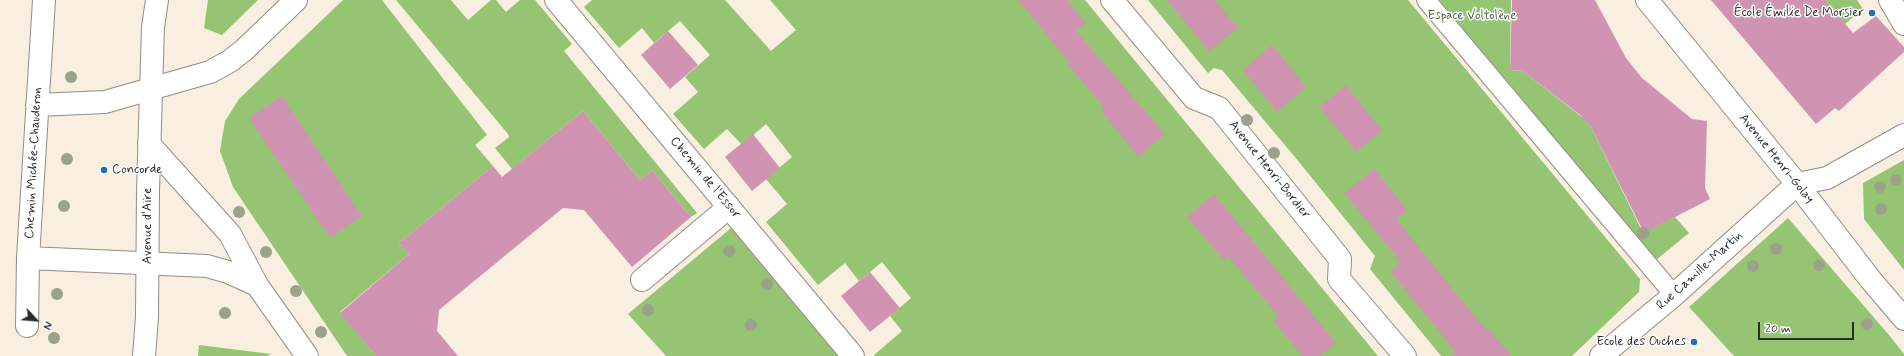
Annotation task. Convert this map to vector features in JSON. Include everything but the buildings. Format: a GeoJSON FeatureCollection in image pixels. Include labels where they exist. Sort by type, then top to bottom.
{"type":"FeatureCollection","features":[{"type":"Feature","properties":{"kind":"street","name":"Chemin Michée-Chauderon"},"geometry":{"type":"LineString","coordinates":[[27,326],[28,258],[44,0]]}},
{"type":"Feature","properties":{"kind":"street","name":"Avenue d'Aïre"},"geometry":{"type":"LineString","coordinates":[[144,356],[147,317],[149,144],[153,27],[156,0]]}},
{"type":"Feature","properties":{"kind":"street"},"geometry":{"type":"LineString","coordinates":[[37,105],[105,102],[151,87],[198,76],[230,61],[296,0]]}},
{"type":"Feature","properties":{"kind":"street","name":"Chemin de l'Essor"},"geometry":{"type":"LineString","coordinates":[[556,0],[853,356]]}},
{"type":"Feature","properties":{"kind":"street","name":"Avenue Henri-Bordier"},"geometry":{"type":"LineString","coordinates":[[1112,0],[1194,98],[1219,108],[1340,260],[1339,279],[1405,356]]}},
{"type":"Feature","properties":{"kind":"street","name":"Avenue Henri-Golay"},"geometry":{"type":"LineString","coordinates":[[1647,0],[1796,184],[1870,279],[1904,318]]}},
{"type":"Feature","properties":{"kind":"street"},"geometry":{"type":"LineString","coordinates":[[1890,0],[1904,24]]}},
{"type":"Feature","properties":{"kind":"street"},"geometry":{"type":"LineString","coordinates":[[1796,184],[1827,178],[1904,135]]}},
{"type":"Feature","properties":{"kind":"street"},"geometry":{"type":"LineString","coordinates":[[149,144],[230,234],[257,285],[307,356]]}},
{"type":"Feature","properties":{"kind":"street","name":"Rue Camille-Martin"},"geometry":{"type":"LineString","coordinates":[[1601,356],[1674,295],[1796,184]]}},
{"type":"Feature","properties":{"kind":"street"},"geometry":{"type":"LineString","coordinates":[[642,280],[729,206]]}},
{"type":"Feature","properties":{"kind":"street"},"geometry":{"type":"LineString","coordinates":[[28,258],[148,262],[207,266],[228,272],[257,285]]}},
{"type":"Feature","properties":{"kind":"lane"},"geometry":{"type":"LineString","coordinates":[[1426,0],[1674,295]]}},
{"type":"Feature","properties":{"kind":"green space"},"geometry":{"type":"Polygon","coordinates":[[[208,0],[258,0],[222,35],[204,28],[208,0]]]}},
{"type":"Feature","properties":{"kind":"green space"},"geometry":{"type":"Polygon","coordinates":[[[343,0],[382,0],[487,135],[475,145],[493,166],[399,243],[409,254],[340,312],[376,356],[347,356],[233,187],[220,151],[225,121],[239,99],[343,0]]]}},
{"type":"Feature","properties":{"kind":"green space"},"geometry":{"type":"Polygon","coordinates":[[[396,0],[451,0],[468,20],[491,0],[496,0],[506,12],[520,0],[535,0],[572,44],[564,51],[697,213],[691,217],[652,170],[640,180],[583,111],[512,169],[495,148],[509,137],[508,134],[396,0]]]}},
{"type":"Feature","properties":{"kind":"green space"},"geometry":{"type":"Polygon","coordinates":[[[592,0],[725,0],[771,51],[796,30],[770,0],[1085,0],[1378,356],[875,356],[874,355],[902,331],[890,316],[911,298],[882,262],[859,281],[845,263],[818,285],[766,222],[787,204],[766,179],[792,157],[766,124],[742,145],[727,129],[704,149],[673,114],[698,92],[685,77],[710,55],[680,21],[654,43],[642,28],[619,48],[584,7],[592,0]]]}},
{"type":"Feature","properties":{"kind":"green space"},"geometry":{"type":"Polygon","coordinates":[[[1148,0],[1408,0],[1640,279],[1639,292],[1572,356],[1441,356],[1370,269],[1375,256],[1299,162],[1222,70],[1214,68],[1208,73],[1148,0]]]}},
{"type":"Feature","properties":{"kind":"green space","name":"Espace Voltolène"},"geometry":{"type":"Polygon","coordinates":[[[1439,0],[1511,0],[1510,70],[1523,71],[1583,118],[1591,127],[1643,233],[1675,217],[1689,233],[1656,260],[1439,0]]]}},
{"type":"Feature","properties":{"kind":"green space"},"geometry":{"type":"Polygon","coordinates":[[[1825,0],[1857,0],[1863,9],[1845,24],[1825,0]]]}},
{"type":"Feature","properties":{"kind":"green space"},"geometry":{"type":"Polygon","coordinates":[[[1904,160],[1904,270],[1864,219],[1863,183],[1904,160]]]}},
{"type":"Feature","properties":{"kind":"green space"},"geometry":{"type":"Polygon","coordinates":[[[1788,218],[1889,335],[1904,356],[1734,356],[1689,307],[1788,218]]]}},
{"type":"Feature","properties":{"kind":"green space"},"geometry":{"type":"Polygon","coordinates":[[[731,228],[838,356],[666,356],[628,314],[731,228]]]}},
{"type":"Feature","properties":{"kind":"green space"},"geometry":{"type":"Polygon","coordinates":[[[199,345],[271,354],[267,356],[198,356],[199,345]]]}},
{"type":"Feature","properties":{"kind":"place","name":"École Émilie De Morsier"},"geometry":{"type":"Point","coordinates":[1872,13]}},
{"type":"Feature","properties":{"kind":"place","name":"Concorde"},"geometry":{"type":"Point","coordinates":[104,170]}},
{"type":"Feature","properties":{"kind":"place","name":"Ecole des Ouches"},"geometry":{"type":"Point","coordinates":[1694,342]}}]}
